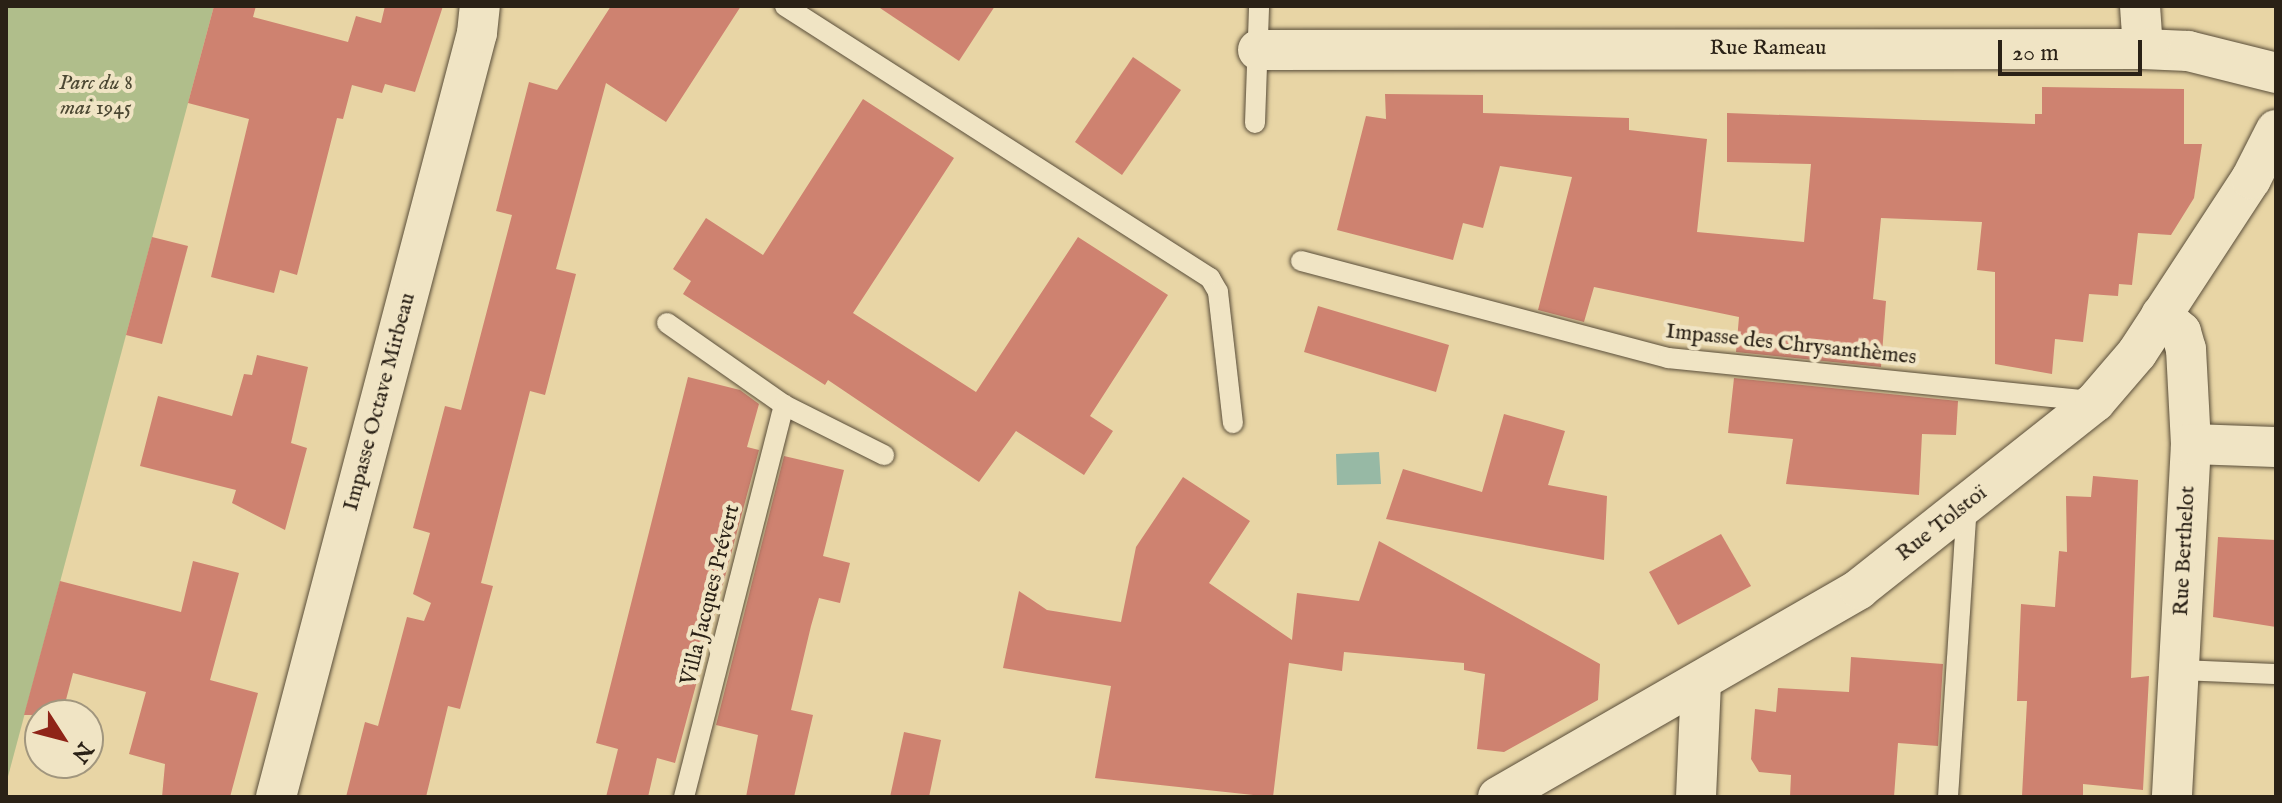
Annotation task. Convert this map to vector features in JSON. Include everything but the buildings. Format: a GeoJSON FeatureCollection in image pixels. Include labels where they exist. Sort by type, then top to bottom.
{"type":"FeatureCollection","features":[{"type":"Feature","properties":{"kind":"street","name":"Impasse Octave Mirbeau"},"geometry":{"type":"LineString","coordinates":[[276,797],[477,33],[480,6]]}},
{"type":"Feature","properties":{"kind":"street"},"geometry":{"type":"LineString","coordinates":[[2140,6],[2143,49]]}},
{"type":"Feature","properties":{"kind":"street","name":"Rue Rameau"},"geometry":{"type":"LineString","coordinates":[[1258,50],[2143,49],[2188,51],[2276,73]]}},
{"type":"Feature","properties":{"kind":"street","name":"Rue Tolstoï"},"geometry":{"type":"LineString","coordinates":[[1498,797],[1859,589],[2095,402],[2116,383],[2251,179],[2276,130]]}},
{"type":"Feature","properties":{"kind":"street","name":"Rue Berthelot"},"geometry":{"type":"LineString","coordinates":[[2161,315],[2181,332],[2186,349],[2191,444],[2172,797]]}},
{"type":"Feature","properties":{"kind":"street"},"geometry":{"type":"LineString","coordinates":[[2191,444],[2276,447]]}},
{"type":"Feature","properties":{"kind":"street"},"geometry":{"type":"LineString","coordinates":[[1696,797],[1701,681]]}},
{"type":"Feature","properties":{"kind":"lane"},"geometry":{"type":"LineString","coordinates":[[785,6],[1210,278],[1218,292],[1233,423]]}},
{"type":"Feature","properties":{"kind":"lane"},"geometry":{"type":"LineString","coordinates":[[1255,123],[1259,6]]}},
{"type":"Feature","properties":{"kind":"lane","name":"Impasse des Chrysanthèmes"},"geometry":{"type":"LineString","coordinates":[[1301,261],[1668,358],[2095,402]]}},
{"type":"Feature","properties":{"kind":"lane"},"geometry":{"type":"LineString","coordinates":[[667,323],[784,405],[884,455]]}},
{"type":"Feature","properties":{"kind":"lane","name":"Villa Jacques Prévert"},"geometry":{"type":"LineString","coordinates":[[684,797],[784,405]]}},
{"type":"Feature","properties":{"kind":"lane"},"geometry":{"type":"LineString","coordinates":[[1948,797],[1967,504]]}},
{"type":"Feature","properties":{"kind":"lane"},"geometry":{"type":"LineString","coordinates":[[2179,670],[2276,674]]}},
{"type":"Feature","properties":{"kind":"green space","name":"Parc du 8 mai 1945"},"geometry":{"type":"Polygon","coordinates":[[[6,6],[214,6],[29,699],[24,699],[24,717],[6,784],[6,6]]]}},
{"type":"Feature","properties":{"kind":"shaded area"},"geometry":{"type":"Polygon","coordinates":[[[1379,452],[1381,484],[1337,485],[1336,454],[1379,452]]]}}]}
